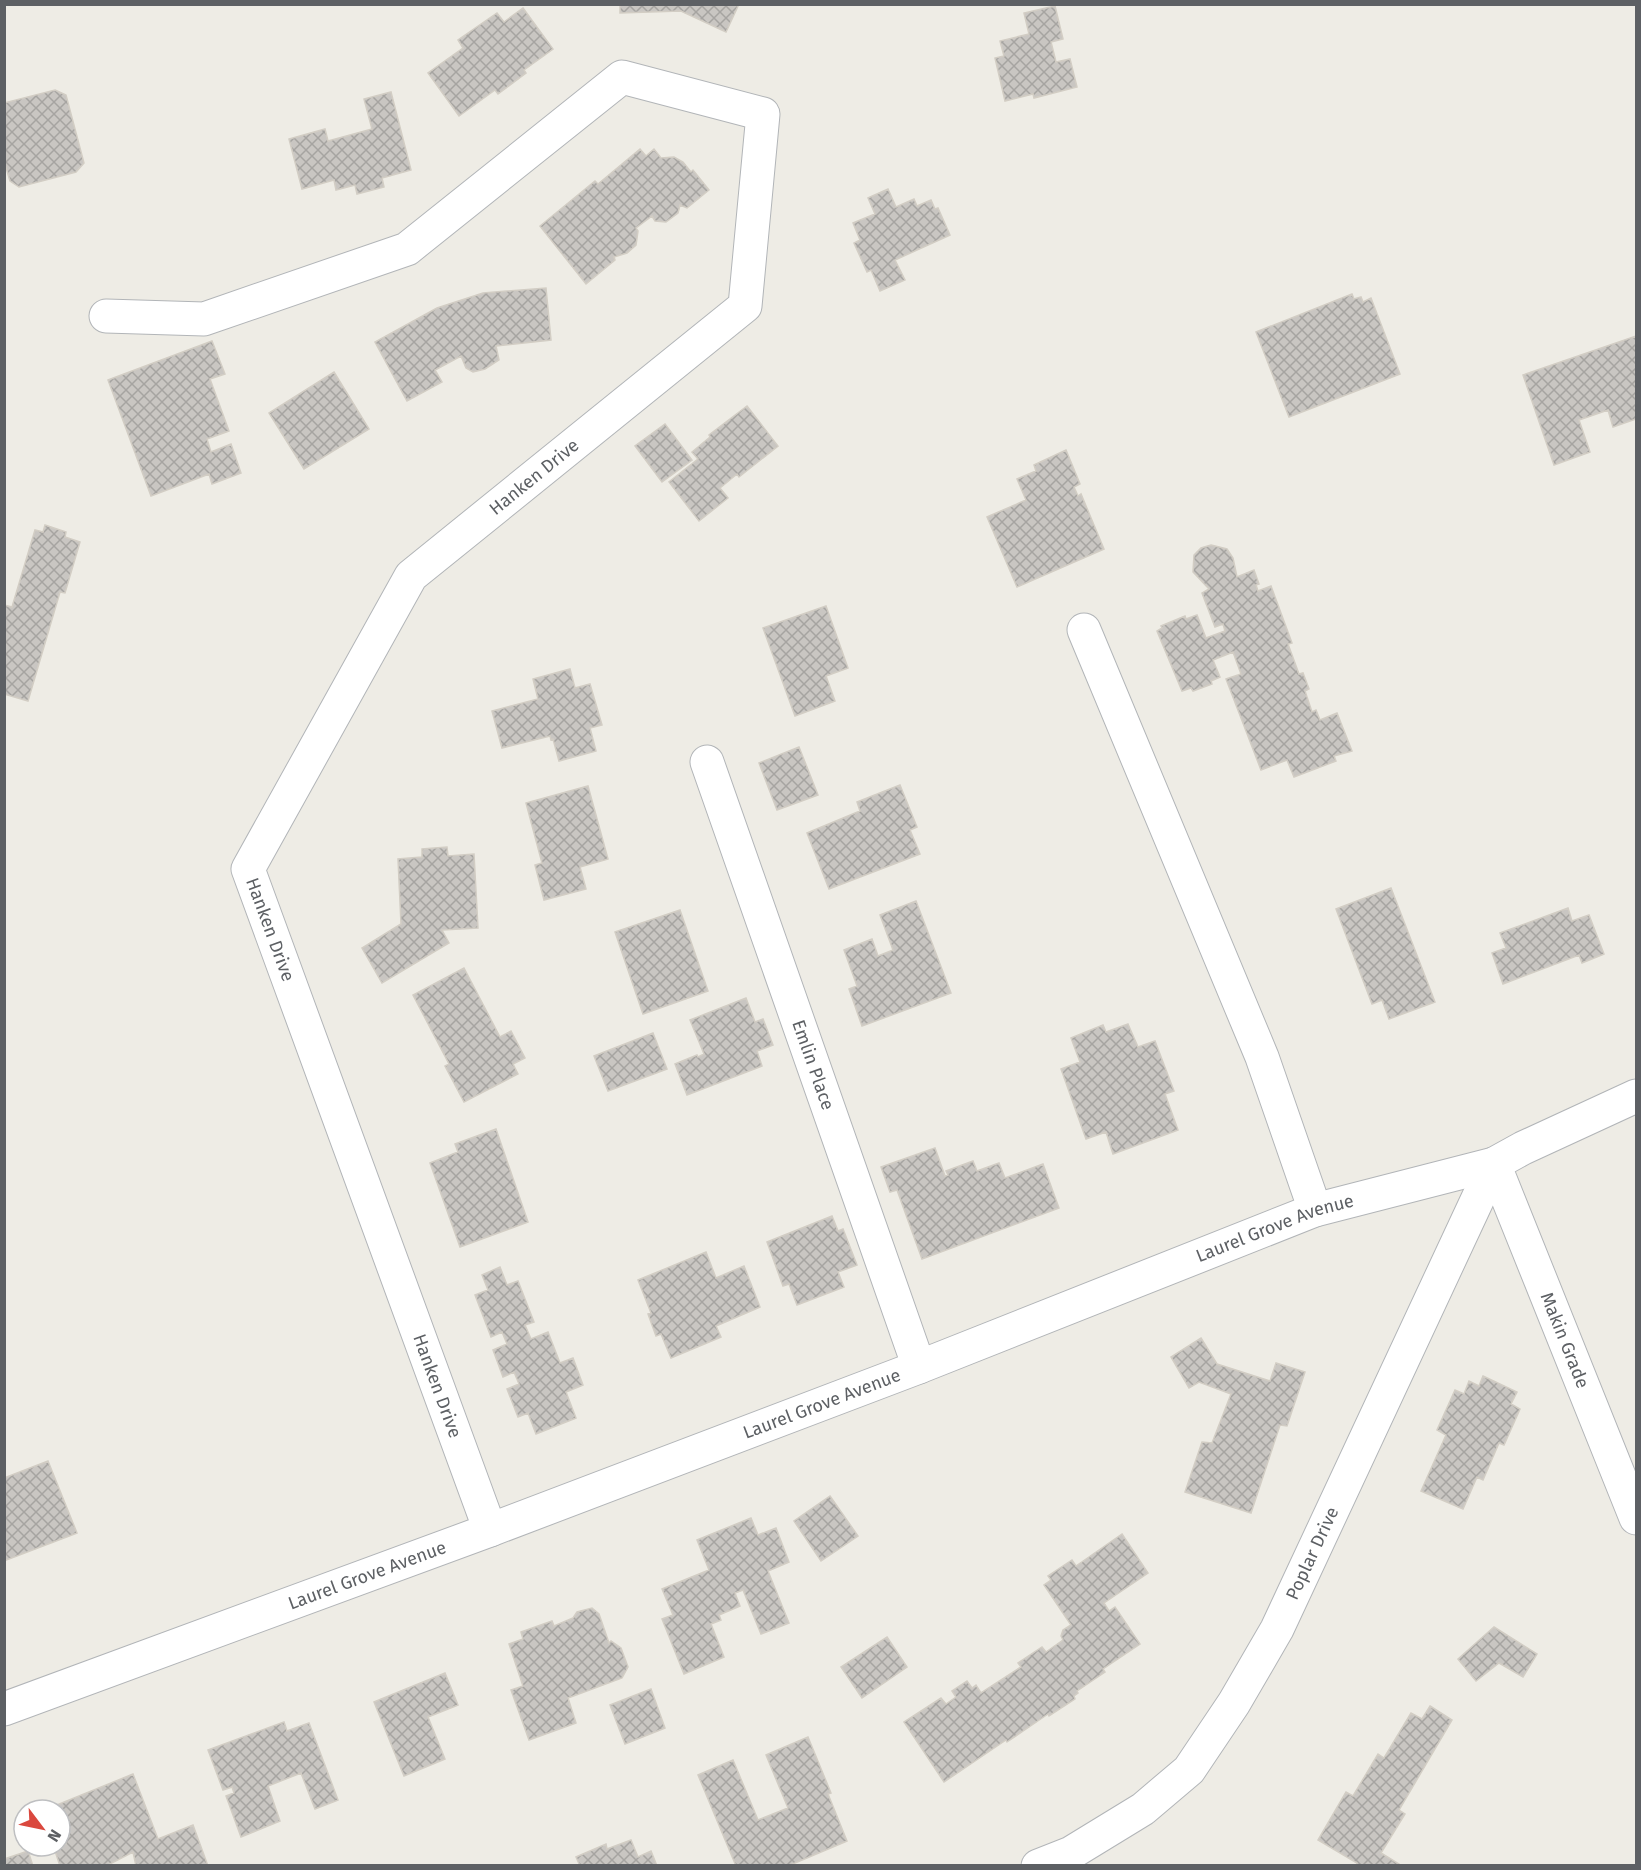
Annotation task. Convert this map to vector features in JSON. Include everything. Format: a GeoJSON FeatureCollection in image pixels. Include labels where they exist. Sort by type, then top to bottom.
{"type":"FeatureCollection","features":[{"type":"Feature","properties":{"kind":"street","name":"Hanken Drive"},"geometry":{"type":"LineString","coordinates":[[106,316],[204,319],[407,249],[622,77],[763,114],[745,306],[411,576],[248,869],[490,1530]]}},
{"type":"Feature","properties":{"kind":"street"},"geometry":{"type":"LineString","coordinates":[[1084,630],[1262,1057],[1315,1210]]}},
{"type":"Feature","properties":{"kind":"street","name":"Emlin Place"},"geometry":{"type":"LineString","coordinates":[[707,762],[919,1366]]}},
{"type":"Feature","properties":{"kind":"street","name":"Laurel Grove Avenue"},"geometry":{"type":"LineString","coordinates":[[4,1709],[490,1530],[919,1366],[1315,1210],[1494,1164],[1523,1148],[1636,1096]]}},
{"type":"Feature","properties":{"kind":"street","name":"Makin Grade"},"geometry":{"type":"LineString","coordinates":[[1494,1164],[1636,1518]]}},
{"type":"Feature","properties":{"kind":"street","name":"Poplar Drive"},"geometry":{"type":"LineString","coordinates":[[1038,1866],[1071,1853],[1143,1809],[1189,1770],[1234,1703],[1277,1629],[1494,1164]]}},
{"type":"Feature","properties":{"kind":"building"},"geometry":{"type":"Polygon","coordinates":[[[620,4],[739,4],[726,32],[681,11],[620,13],[620,4]]]}},
{"type":"Feature","properties":{"kind":"building"},"geometry":{"type":"Polygon","coordinates":[[[1055,6],[1063,39],[1051,42],[1056,62],[1070,59],[1077,87],[1034,98],[1033,94],[1005,101],[995,58],[1004,56],[1000,41],[1029,34],[1024,13],[1055,6]]]}},
{"type":"Feature","properties":{"kind":"building"},"geometry":{"type":"Polygon","coordinates":[[[523,8],[553,49],[524,70],[526,73],[498,94],[495,90],[459,116],[428,73],[463,48],[458,40],[497,13],[504,22],[523,8]]]}},
{"type":"Feature","properties":{"kind":"building"},"geometry":{"type":"Polygon","coordinates":[[[55,90],[66,95],[84,163],[76,172],[19,187],[10,181],[4,161],[4,103],[55,90]]]}},
{"type":"Feature","properties":{"kind":"building"},"geometry":{"type":"Polygon","coordinates":[[[391,92],[411,170],[382,178],[384,187],[357,194],[355,185],[336,190],[334,180],[302,189],[289,139],[325,129],[328,141],[372,129],[364,99],[391,92]]]}},
{"type":"Feature","properties":{"kind":"building"},"geometry":{"type":"Polygon","coordinates":[[[640,149],[646,156],[654,149],[661,158],[674,157],[683,162],[691,172],[693,170],[709,190],[687,208],[680,205],[678,213],[666,222],[655,221],[652,216],[636,228],[638,231],[636,245],[627,253],[614,257],[615,260],[586,284],[540,226],[595,181],[598,184],[640,149]]]}},
{"type":"Feature","properties":{"kind":"building"},"geometry":{"type":"Polygon","coordinates":[[[888,189],[896,207],[914,199],[917,206],[931,200],[935,209],[938,208],[950,235],[895,260],[905,280],[880,291],[871,270],[867,272],[854,243],[860,240],[853,223],[875,214],[868,198],[888,189]]]}},
{"type":"Feature","properties":{"kind":"building"},"geometry":{"type":"Polygon","coordinates":[[[546,288],[551,340],[496,346],[499,360],[485,369],[473,372],[466,368],[461,356],[435,370],[442,382],[407,401],[375,342],[437,308],[483,293],[546,288]]]}},
{"type":"Feature","properties":{"kind":"building"},"geometry":{"type":"Polygon","coordinates":[[[1352,294],[1354,299],[1361,297],[1363,302],[1371,298],[1400,374],[1289,417],[1256,332],[1352,294]]]}},
{"type":"Feature","properties":{"kind":"building"},"geometry":{"type":"Polygon","coordinates":[[[1636,336],[1636,419],[1613,427],[1608,410],[1579,420],[1590,452],[1554,465],[1523,375],[1636,336]]]}},
{"type":"Feature","properties":{"kind":"building"},"geometry":{"type":"Polygon","coordinates":[[[212,341],[225,374],[210,379],[229,431],[207,439],[211,452],[231,444],[241,473],[212,484],[209,474],[151,496],[108,380],[212,341]]]}},
{"type":"Feature","properties":{"kind":"building"},"geometry":{"type":"Polygon","coordinates":[[[334,372],[369,429],[304,469],[269,413],[334,372]]]}},
{"type":"Feature","properties":{"kind":"building"},"geometry":{"type":"Polygon","coordinates":[[[747,406],[778,446],[739,477],[737,474],[720,488],[728,498],[699,521],[669,482],[698,459],[692,452],[710,437],[709,435],[747,406]]]}},
{"type":"Feature","properties":{"kind":"building"},"geometry":{"type":"Polygon","coordinates":[[[665,424],[692,460],[662,482],[635,446],[665,424]]]}},
{"type":"Feature","properties":{"kind":"building"},"geometry":{"type":"Polygon","coordinates":[[[1066,450],[1080,484],[1074,487],[1078,496],[1081,494],[1104,549],[1017,587],[987,517],[1026,500],[1017,479],[1036,471],[1034,465],[1066,450]]]}},
{"type":"Feature","properties":{"kind":"building"},"geometry":{"type":"Polygon","coordinates":[[[45,525],[66,532],[65,537],[80,542],[65,593],[60,592],[28,701],[4,694],[4,605],[12,607],[35,530],[43,532],[45,525]]]}},
{"type":"Feature","properties":{"kind":"building"},"geometry":{"type":"Polygon","coordinates":[[[1211,545],[1227,549],[1233,558],[1237,577],[1254,570],[1259,584],[1256,585],[1258,591],[1271,586],[1292,643],[1288,644],[1299,674],[1303,673],[1309,689],[1305,691],[1312,712],[1316,710],[1320,720],[1337,713],[1352,751],[1334,756],[1336,761],[1294,777],[1287,760],[1261,770],[1226,679],[1241,674],[1233,652],[1213,660],[1220,677],[1211,681],[1212,684],[1193,691],[1191,688],[1182,691],[1157,631],[1162,628],[1161,626],[1185,616],[1186,619],[1197,615],[1206,638],[1225,631],[1223,624],[1215,627],[1202,593],[1209,589],[1193,572],[1194,555],[1201,548],[1211,545]]]}},
{"type":"Feature","properties":{"kind":"building"},"geometry":{"type":"Polygon","coordinates":[[[826,606],[848,668],[826,676],[835,701],[795,716],[763,628],[826,606]]]}},
{"type":"Feature","properties":{"kind":"building"},"geometry":{"type":"Polygon","coordinates":[[[570,669],[575,688],[590,684],[602,725],[590,728],[596,751],[559,761],[553,739],[551,740],[550,736],[502,748],[492,711],[538,699],[533,679],[570,669]]]}},
{"type":"Feature","properties":{"kind":"building"},"geometry":{"type":"Polygon","coordinates":[[[799,747],[818,795],[777,810],[759,763],[799,747]]]}},
{"type":"Feature","properties":{"kind":"building"},"geometry":{"type":"Polygon","coordinates":[[[900,785],[917,827],[910,830],[920,854],[829,889],[807,833],[860,811],[857,802],[900,785]]]}},
{"type":"Feature","properties":{"kind":"building"},"geometry":{"type":"Polygon","coordinates":[[[588,786],[608,859],[580,867],[586,889],[544,900],[535,865],[542,863],[526,803],[588,786]]]}},
{"type":"Feature","properties":{"kind":"building"},"geometry":{"type":"Polygon","coordinates":[[[447,847],[448,856],[474,854],[478,928],[442,930],[449,943],[382,983],[362,948],[401,924],[398,859],[422,857],[422,849],[447,847]]]}},
{"type":"Feature","properties":{"kind":"building"},"geometry":{"type":"Polygon","coordinates":[[[1391,888],[1435,1002],[1389,1019],[1382,1000],[1372,1004],[1336,909],[1391,888]]]}},
{"type":"Feature","properties":{"kind":"building"},"geometry":{"type":"Polygon","coordinates":[[[916,901],[951,993],[862,1026],[849,989],[857,986],[844,950],[872,939],[878,956],[893,950],[880,915],[916,901]]]}},
{"type":"Feature","properties":{"kind":"building"},"geometry":{"type":"Polygon","coordinates":[[[1568,908],[1572,921],[1589,915],[1604,954],[1582,963],[1579,955],[1503,984],[1492,953],[1506,948],[1500,933],[1568,908]]]}},
{"type":"Feature","properties":{"kind":"building"},"geometry":{"type":"Polygon","coordinates":[[[680,910],[708,991],[643,1014],[615,932],[680,910]]]}},
{"type":"Feature","properties":{"kind":"building"},"geometry":{"type":"Polygon","coordinates":[[[464,968],[500,1037],[511,1031],[525,1058],[513,1064],[518,1074],[464,1102],[445,1066],[449,1064],[413,995],[464,968]]]}},
{"type":"Feature","properties":{"kind":"building"},"geometry":{"type":"Polygon","coordinates":[[[746,998],[755,1022],[763,1019],[773,1045],[757,1051],[762,1066],[687,1095],[675,1064],[704,1054],[690,1020],[746,998]]]}},
{"type":"Feature","properties":{"kind":"building"},"geometry":{"type":"Polygon","coordinates":[[[1128,1024],[1138,1047],[1155,1041],[1174,1091],[1165,1094],[1178,1130],[1113,1154],[1106,1132],[1086,1139],[1061,1069],[1080,1062],[1071,1038],[1103,1025],[1106,1032],[1128,1024]]]}},
{"type":"Feature","properties":{"kind":"building"},"geometry":{"type":"Polygon","coordinates":[[[653,1033],[667,1069],[608,1091],[594,1056],[653,1033]]]}},
{"type":"Feature","properties":{"kind":"building"},"geometry":{"type":"Polygon","coordinates":[[[496,1129],[528,1222],[460,1247],[430,1163],[458,1152],[455,1144],[496,1129]]]}},
{"type":"Feature","properties":{"kind":"building"},"geometry":{"type":"Polygon","coordinates":[[[935,1148],[945,1176],[948,1175],[946,1171],[973,1161],[977,1171],[999,1163],[1005,1178],[1043,1164],[1059,1208],[922,1259],[897,1190],[890,1192],[881,1167],[935,1148]]]}},
{"type":"Feature","properties":{"kind":"building"},"geometry":{"type":"Polygon","coordinates":[[[832,1216],[838,1231],[843,1229],[857,1265],[838,1272],[844,1287],[797,1305],[789,1284],[783,1286],[767,1242],[832,1216]]]}},
{"type":"Feature","properties":{"kind":"building"},"geometry":{"type":"Polygon","coordinates":[[[706,1252],[716,1278],[744,1266],[760,1307],[716,1326],[721,1337],[671,1358],[661,1334],[656,1336],[648,1314],[651,1313],[638,1280],[706,1252]]]}},
{"type":"Feature","properties":{"kind":"building"},"geometry":{"type":"Polygon","coordinates":[[[500,1267],[507,1285],[518,1281],[534,1322],[525,1325],[531,1339],[548,1332],[560,1363],[573,1358],[583,1385],[566,1392],[576,1418],[536,1434],[528,1413],[518,1417],[507,1389],[519,1384],[514,1372],[503,1377],[493,1350],[507,1344],[502,1332],[491,1337],[475,1295],[488,1290],[482,1275],[500,1267]]]}},
{"type":"Feature","properties":{"kind":"building"},"geometry":{"type":"Polygon","coordinates":[[[1201,1338],[1217,1364],[1270,1381],[1276,1363],[1305,1372],[1287,1426],[1280,1425],[1251,1513],[1185,1492],[1202,1442],[1212,1443],[1231,1394],[1199,1382],[1189,1388],[1171,1357],[1201,1338]]]}},
{"type":"Feature","properties":{"kind":"building"},"geometry":{"type":"Polygon","coordinates":[[[1483,1376],[1517,1392],[1511,1404],[1520,1409],[1504,1445],[1499,1443],[1483,1480],[1477,1477],[1463,1509],[1421,1491],[1446,1435],[1437,1430],[1455,1390],[1464,1394],[1469,1381],[1479,1386],[1483,1376]]]}},
{"type":"Feature","properties":{"kind":"building"},"geometry":{"type":"Polygon","coordinates":[[[48,1461],[77,1533],[4,1561],[4,1478],[48,1461]]]}},
{"type":"Feature","properties":{"kind":"building"},"geometry":{"type":"Polygon","coordinates":[[[830,1496],[858,1536],[821,1561],[794,1521],[830,1496]]]}},
{"type":"Feature","properties":{"kind":"building"},"geometry":{"type":"Polygon","coordinates":[[[751,1518],[758,1535],[776,1528],[789,1562],[768,1571],[789,1623],[761,1634],[743,1590],[735,1593],[740,1606],[719,1615],[721,1620],[711,1624],[724,1657],[684,1674],[662,1619],[673,1615],[662,1589],[709,1570],[697,1540],[751,1518]]]}},
{"type":"Feature","properties":{"kind":"building"},"geometry":{"type":"Polygon","coordinates":[[[1122,1534],[1148,1573],[1104,1603],[1109,1611],[1115,1607],[1140,1644],[1103,1669],[1105,1672],[1077,1691],[1075,1699],[1007,1742],[1006,1740],[944,1782],[904,1722],[941,1698],[946,1704],[956,1697],[952,1691],[967,1681],[972,1688],[976,1685],[981,1693],[1021,1667],[1018,1663],[1042,1647],[1046,1652],[1063,1640],[1061,1636],[1063,1630],[1071,1625],[1044,1585],[1051,1580],[1048,1576],[1072,1560],[1076,1566],[1122,1534]]]}},
{"type":"Feature","properties":{"kind":"building"},"geometry":{"type":"Polygon","coordinates":[[[592,1608],[599,1614],[609,1643],[611,1641],[621,1648],[628,1667],[622,1678],[568,1698],[576,1723],[529,1740],[511,1690],[523,1686],[509,1644],[523,1639],[521,1632],[552,1621],[554,1626],[573,1618],[577,1612],[592,1608]]]}},
{"type":"Feature","properties":{"kind":"building"},"geometry":{"type":"Polygon","coordinates":[[[1494,1627],[1537,1654],[1523,1677],[1499,1663],[1476,1681],[1458,1659],[1494,1627]]]}},
{"type":"Feature","properties":{"kind":"building"},"geometry":{"type":"Polygon","coordinates":[[[887,1637],[907,1667],[862,1698],[841,1667],[887,1637]]]}},
{"type":"Feature","properties":{"kind":"building"},"geometry":{"type":"Polygon","coordinates":[[[445,1673],[458,1705],[428,1717],[445,1759],[404,1776],[374,1702],[445,1673]]]}},
{"type":"Feature","properties":{"kind":"building"},"geometry":{"type":"Polygon","coordinates":[[[651,1689],[665,1728],[625,1744],[610,1705],[651,1689]]]}},
{"type":"Feature","properties":{"kind":"building"},"geometry":{"type":"Polygon","coordinates":[[[1430,1706],[1452,1720],[1399,1810],[1405,1814],[1381,1853],[1399,1864],[1398,1866],[1356,1866],[1357,1863],[1318,1840],[1346,1792],[1353,1796],[1378,1754],[1384,1758],[1411,1713],[1422,1719],[1430,1706]]]}},
{"type":"Feature","properties":{"kind":"building"},"geometry":{"type":"Polygon","coordinates":[[[284,1722],[287,1731],[309,1723],[338,1800],[315,1809],[301,1773],[268,1786],[280,1821],[241,1837],[226,1796],[234,1793],[232,1787],[223,1790],[208,1750],[284,1722]]]}},
{"type":"Feature","properties":{"kind":"building"},"geometry":{"type":"Polygon","coordinates":[[[808,1737],[831,1793],[828,1794],[847,1841],[788,1866],[736,1866],[698,1775],[733,1760],[758,1820],[788,1808],[766,1755],[808,1737]]]}},
{"type":"Feature","properties":{"kind":"building"},"geometry":{"type":"Polygon","coordinates":[[[133,1774],[158,1839],[193,1825],[208,1866],[136,1866],[133,1852],[106,1866],[60,1866],[57,1858],[72,1858],[72,1799],[133,1774]]]}},
{"type":"Feature","properties":{"kind":"building"},"geometry":{"type":"Polygon","coordinates":[[[631,1840],[638,1857],[651,1851],[657,1866],[580,1866],[576,1857],[606,1844],[607,1849],[631,1840]]]}},
{"type":"Feature","properties":{"kind":"building"},"geometry":{"type":"Polygon","coordinates":[[[12,1856],[30,1858],[33,1866],[4,1866],[4,1859],[12,1856]]]}}]}
